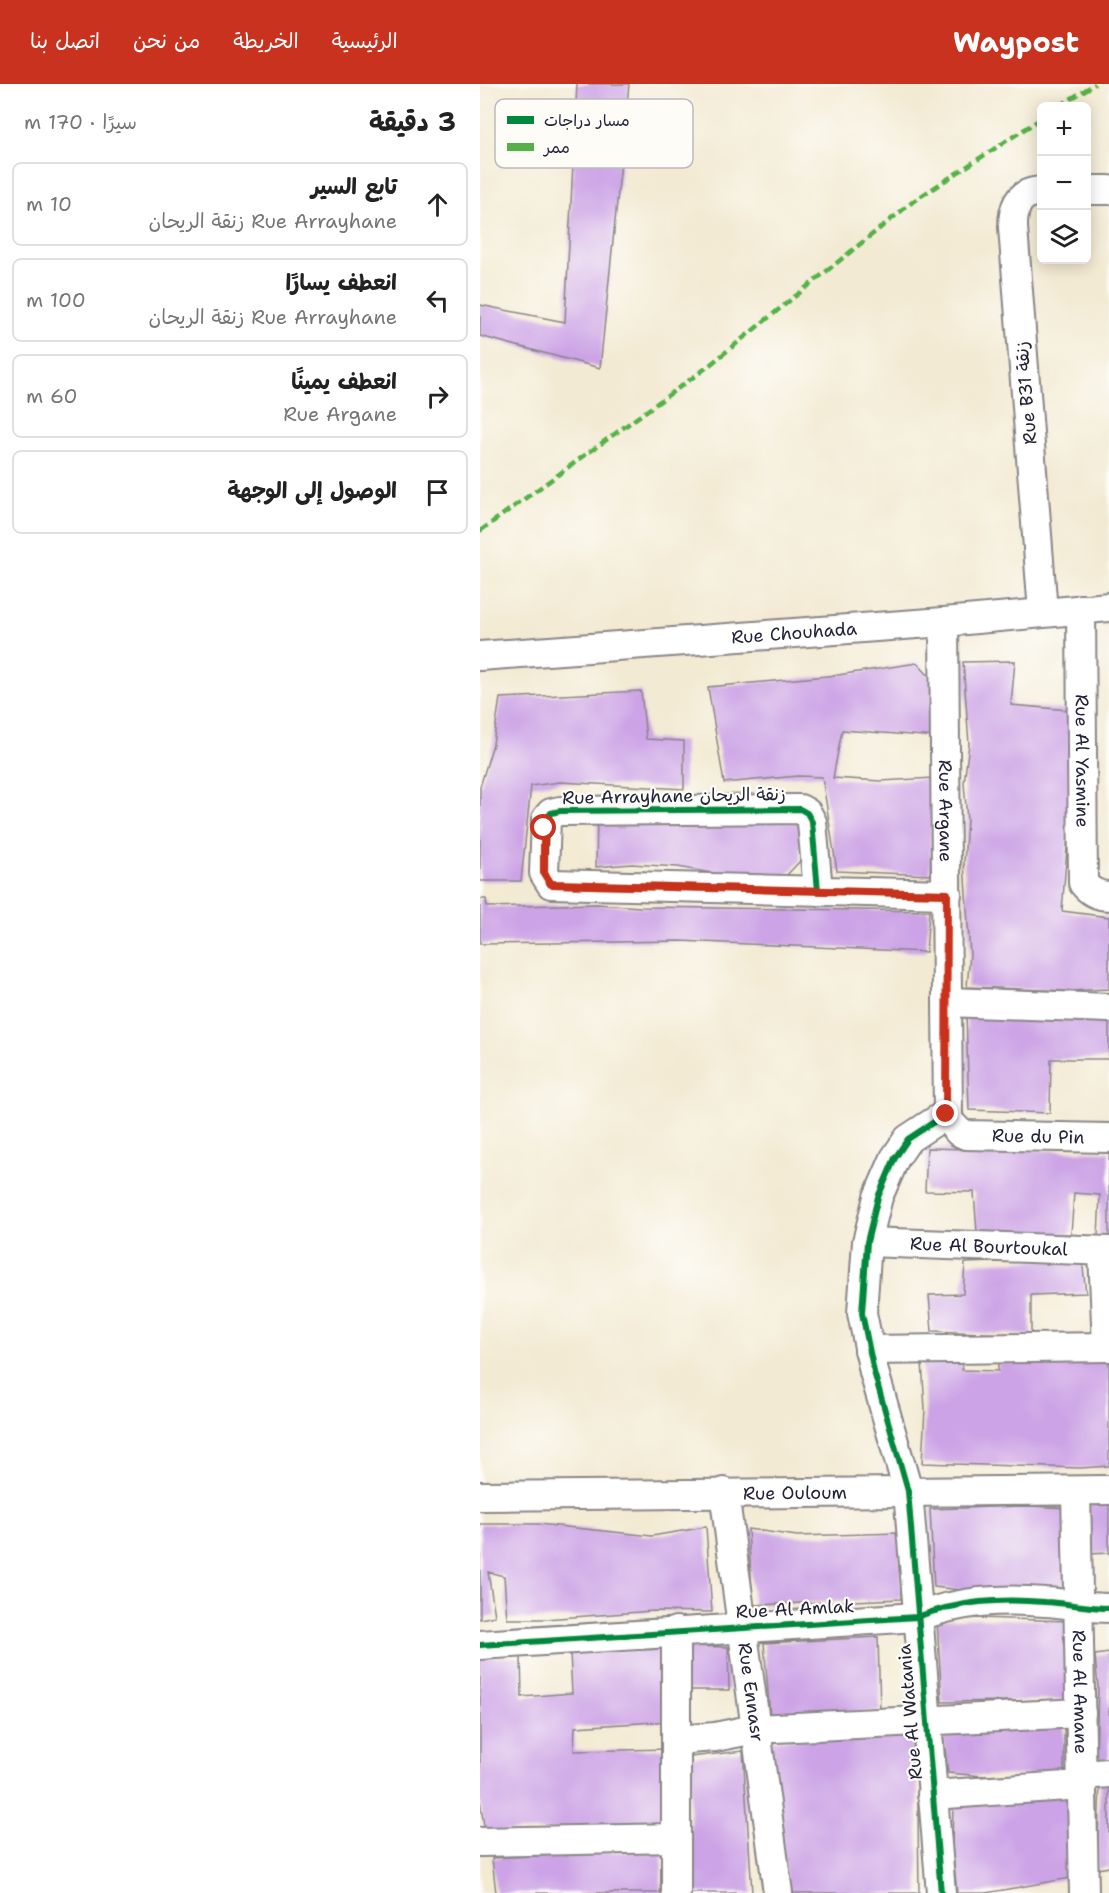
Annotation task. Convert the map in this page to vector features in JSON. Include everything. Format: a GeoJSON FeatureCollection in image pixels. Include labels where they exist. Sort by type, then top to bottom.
{"type":"FeatureCollection","features":[{"type":"Feature","properties":{"kind":"street"},"geometry":{"type":"LineString","coordinates":[[1091,190],[1109,190]]}},
{"type":"Feature","properties":{"kind":"street","name":"Rue B31 زنقة"},"geometry":{"type":"LineString","coordinates":[[1037,191],[1030,192],[1019,199],[1013,211],[1013,227],[1043,612]]}},
{"type":"Feature","properties":{"kind":"street","name":"Rue Chouhada"},"geometry":{"type":"LineString","coordinates":[[480,656],[944,622],[1109,607]]}},
{"type":"Feature","properties":{"kind":"street","name":"Rue Al Yasmine"},"geometry":{"type":"LineString","coordinates":[[1081,609],[1083,883],[1088,890],[1100,896],[1109,896]]}},
{"type":"Feature","properties":{"kind":"street","name":"Rue Argane"},"geometry":{"type":"LineString","coordinates":[[944,622],[948,1002],[946,1114]]}},
{"type":"Feature","properties":{"kind":"street","name":"Rue Arrayhane زنقة الريحان"},"geometry":{"type":"LineString","coordinates":[[818,891],[812,822],[807,813],[800,809],[560,811],[551,813],[546,819],[544,873],[551,884],[818,891],[947,894]]}},
{"type":"Feature","properties":{"kind":"street"},"geometry":{"type":"LineString","coordinates":[[948,1002],[1109,1008]]}},
{"type":"Feature","properties":{"kind":"street","name":"Rue du Pin"},"geometry":{"type":"LineString","coordinates":[[946,1114],[951,1126],[966,1135],[1109,1138]]}},
{"type":"Feature","properties":{"kind":"street","name":"Rue Al Watania"},"geometry":{"type":"LineString","coordinates":[[941,1893],[908,1491],[869,1350],[862,1313],[867,1242],[878,1197],[895,1158],[908,1139],[946,1114]]}},
{"type":"Feature","properties":{"kind":"street","name":"Rue Al Bourtoukal"},"geometry":{"type":"LineString","coordinates":[[867,1242],[1106,1251]]}},
{"type":"Feature","properties":{"kind":"street"},"geometry":{"type":"LineString","coordinates":[[869,1350],[1108,1347],[1106,1251]]}},
{"type":"Feature","properties":{"kind":"street","name":"Rue Ouloum"},"geometry":{"type":"LineString","coordinates":[[480,1496],[1109,1490]]}},
{"type":"Feature","properties":{"kind":"street","name":"Rue Al Amane"},"geometry":{"type":"LineString","coordinates":[[1076,1491],[1081,1713],[1091,1778],[1084,1893]]}},
{"type":"Feature","properties":{"kind":"street","name":"Rue Ennasr"},"geometry":{"type":"LineString","coordinates":[[724,1492],[778,1893]]}},
{"type":"Feature","properties":{"kind":"street","name":"Rue Al Amlak"},"geometry":{"type":"LineString","coordinates":[[480,1645],[742,1626],[917,1617],[953,1604],[973,1602],[1044,1602],[1080,1608],[1109,1608]]}},
{"type":"Feature","properties":{"kind":"street"},"geometry":{"type":"LineString","coordinates":[[676,1631],[676,1893]]}},
{"type":"Feature","properties":{"kind":"street"},"geometry":{"type":"LineString","coordinates":[[676,1740],[715,1737],[755,1729],[1081,1713]]}},
{"type":"Feature","properties":{"kind":"street"},"geometry":{"type":"LineString","coordinates":[[932,1795],[1091,1778]]}},
{"type":"Feature","properties":{"kind":"street"},"geometry":{"type":"LineString","coordinates":[[480,1842],[676,1838]]}},
{"type":"Feature","properties":{"kind":"building"},"geometry":{"type":"Polygon","coordinates":[[[577,84],[629,84],[627,99],[576,99],[577,84]]]}},
{"type":"Feature","properties":{"kind":"building"},"geometry":{"type":"Polygon","coordinates":[[[573,168],[620,168],[600,368],[480,336],[480,305],[565,322],[573,168]]]}},
{"type":"Feature","properties":{"kind":"building"},"geometry":{"type":"Polygon","coordinates":[[[1015,661],[1011,705],[1069,710],[1069,822],[1062,911],[1109,917],[1109,989],[1069,991],[967,987],[970,954],[964,863],[967,820],[964,783],[969,744],[963,662],[1015,661]]]}},
{"type":"Feature","properties":{"kind":"building"},"geometry":{"type":"Polygon","coordinates":[[[917,663],[940,688],[938,737],[842,730],[833,778],[881,781],[933,778],[930,875],[837,871],[822,777],[798,776],[724,783],[708,687],[838,675],[917,663]]]}},
{"type":"Feature","properties":{"kind":"building"},"geometry":{"type":"Polygon","coordinates":[[[641,691],[646,739],[684,741],[684,789],[560,782],[531,786],[521,881],[480,881],[480,787],[493,744],[500,698],[641,691]]]}},
{"type":"Feature","properties":{"kind":"building"},"geometry":{"type":"Polygon","coordinates":[[[597,817],[800,822],[800,861],[785,877],[717,874],[678,867],[632,864],[596,867],[597,817]]]}},
{"type":"Feature","properties":{"kind":"building"},"geometry":{"type":"Polygon","coordinates":[[[480,899],[486,899],[487,907],[598,904],[640,907],[929,911],[926,952],[680,941],[480,944],[480,899]]]}},
{"type":"Feature","properties":{"kind":"building"},"geometry":{"type":"Polygon","coordinates":[[[966,1013],[1109,1015],[1109,1059],[1051,1059],[1050,1113],[969,1110],[966,1013]]]}},
{"type":"Feature","properties":{"kind":"building"},"geometry":{"type":"Polygon","coordinates":[[[927,1148],[1109,1152],[1109,1237],[1098,1237],[1100,1195],[1074,1193],[1071,1234],[1018,1236],[977,1232],[974,1192],[925,1191],[927,1148]]]}},
{"type":"Feature","properties":{"kind":"building"},"geometry":{"type":"Polygon","coordinates":[[[1082,1259],[1086,1293],[1031,1295],[1031,1335],[932,1331],[929,1295],[963,1294],[965,1263],[1082,1259]]]}},
{"type":"Feature","properties":{"kind":"building"},"geometry":{"type":"Polygon","coordinates":[[[963,1358],[962,1370],[998,1371],[998,1361],[1109,1358],[1109,1466],[1080,1468],[922,1463],[925,1409],[922,1362],[963,1358]]]}},
{"type":"Feature","properties":{"kind":"building"},"geometry":{"type":"Polygon","coordinates":[[[1088,1503],[1109,1503],[1109,1553],[1090,1554],[1088,1503]]]}},
{"type":"Feature","properties":{"kind":"building"},"geometry":{"type":"Polygon","coordinates":[[[1029,1506],[1068,1508],[1069,1589],[1033,1588],[990,1593],[934,1587],[930,1509],[1029,1506]]]}},
{"type":"Feature","properties":{"kind":"building"},"geometry":{"type":"Polygon","coordinates":[[[480,1524],[538,1524],[652,1536],[706,1527],[712,1612],[653,1611],[545,1619],[507,1619],[504,1576],[488,1572],[495,1616],[480,1619],[480,1524]]]}},
{"type":"Feature","properties":{"kind":"building"},"geometry":{"type":"Polygon","coordinates":[[[748,1529],[797,1536],[900,1533],[901,1599],[753,1605],[748,1529]]]}},
{"type":"Feature","properties":{"kind":"building"},"geometry":{"type":"Polygon","coordinates":[[[978,1618],[1068,1621],[1069,1700],[942,1702],[937,1620],[978,1618]]]}},
{"type":"Feature","properties":{"kind":"building"},"geometry":{"type":"Polygon","coordinates":[[[878,1637],[880,1711],[770,1717],[764,1643],[878,1637]]]}},
{"type":"Feature","properties":{"kind":"building"},"geometry":{"type":"Polygon","coordinates":[[[686,1646],[728,1647],[729,1690],[684,1690],[686,1646]]]}},
{"type":"Feature","properties":{"kind":"building"},"geometry":{"type":"Polygon","coordinates":[[[668,1649],[671,1721],[575,1727],[574,1751],[670,1749],[671,1828],[485,1832],[480,1800],[480,1657],[521,1657],[522,1697],[572,1693],[570,1652],[668,1649]]]}},
{"type":"Feature","properties":{"kind":"building"},"geometry":{"type":"Polygon","coordinates":[[[1109,1653],[1109,1759],[1096,1760],[1098,1687],[1095,1655],[1109,1653]]]}},
{"type":"Feature","properties":{"kind":"building"},"geometry":{"type":"Polygon","coordinates":[[[942,1725],[1064,1725],[1064,1774],[984,1776],[948,1773],[942,1725]]]}},
{"type":"Feature","properties":{"kind":"building"},"geometry":{"type":"Polygon","coordinates":[[[917,1732],[919,1893],[789,1893],[767,1740],[917,1732]]]}},
{"type":"Feature","properties":{"kind":"building"},"geometry":{"type":"Polygon","coordinates":[[[743,1751],[752,1893],[690,1893],[690,1757],[743,1751]]]}},
{"type":"Feature","properties":{"kind":"building"},"geometry":{"type":"Polygon","coordinates":[[[1109,1780],[1109,1867],[1097,1869],[1100,1781],[1109,1780]]]}},
{"type":"Feature","properties":{"kind":"building"},"geometry":{"type":"Polygon","coordinates":[[[1071,1795],[1076,1877],[986,1893],[957,1893],[952,1845],[953,1805],[1071,1795]]]}},
{"type":"Feature","properties":{"kind":"building"},"geometry":{"type":"Polygon","coordinates":[[[663,1850],[660,1893],[496,1893],[492,1858],[663,1850]]]}},
{"type":"Feature","properties":{"kind":"marked path"},"geometry":{"type":"LineString","coordinates":[[1066,102],[1095,84]]}},
{"type":"Feature","properties":{"kind":"marked path"},"geometry":{"type":"LineString","coordinates":[[480,531],[706,368],[915,200],[1037,121]]}},
{"type":"Feature","properties":{"kind":"cycle path"},"geometry":{"type":"LineString","coordinates":[[818,891],[812,822],[807,813],[800,809],[560,811],[551,813],[546,819],[544,873],[551,884],[947,894]]}},
{"type":"Feature","properties":{"kind":"cycle path"},"geometry":{"type":"LineString","coordinates":[[941,1893],[908,1491],[874,1372],[862,1313],[867,1242],[878,1197],[895,1158],[908,1139],[946,1114]]}},
{"type":"Feature","properties":{"kind":"cycle path"},"geometry":{"type":"LineString","coordinates":[[480,1645],[917,1617],[948,1607],[996,1601],[1028,1601],[1109,1608]]}},
{"type":"Feature","properties":{"kind":"route"},"geometry":{"type":"LineString","coordinates":[[544,828],[544,873],[545,878],[551,884],[947,894],[946,1114]]}}]}
